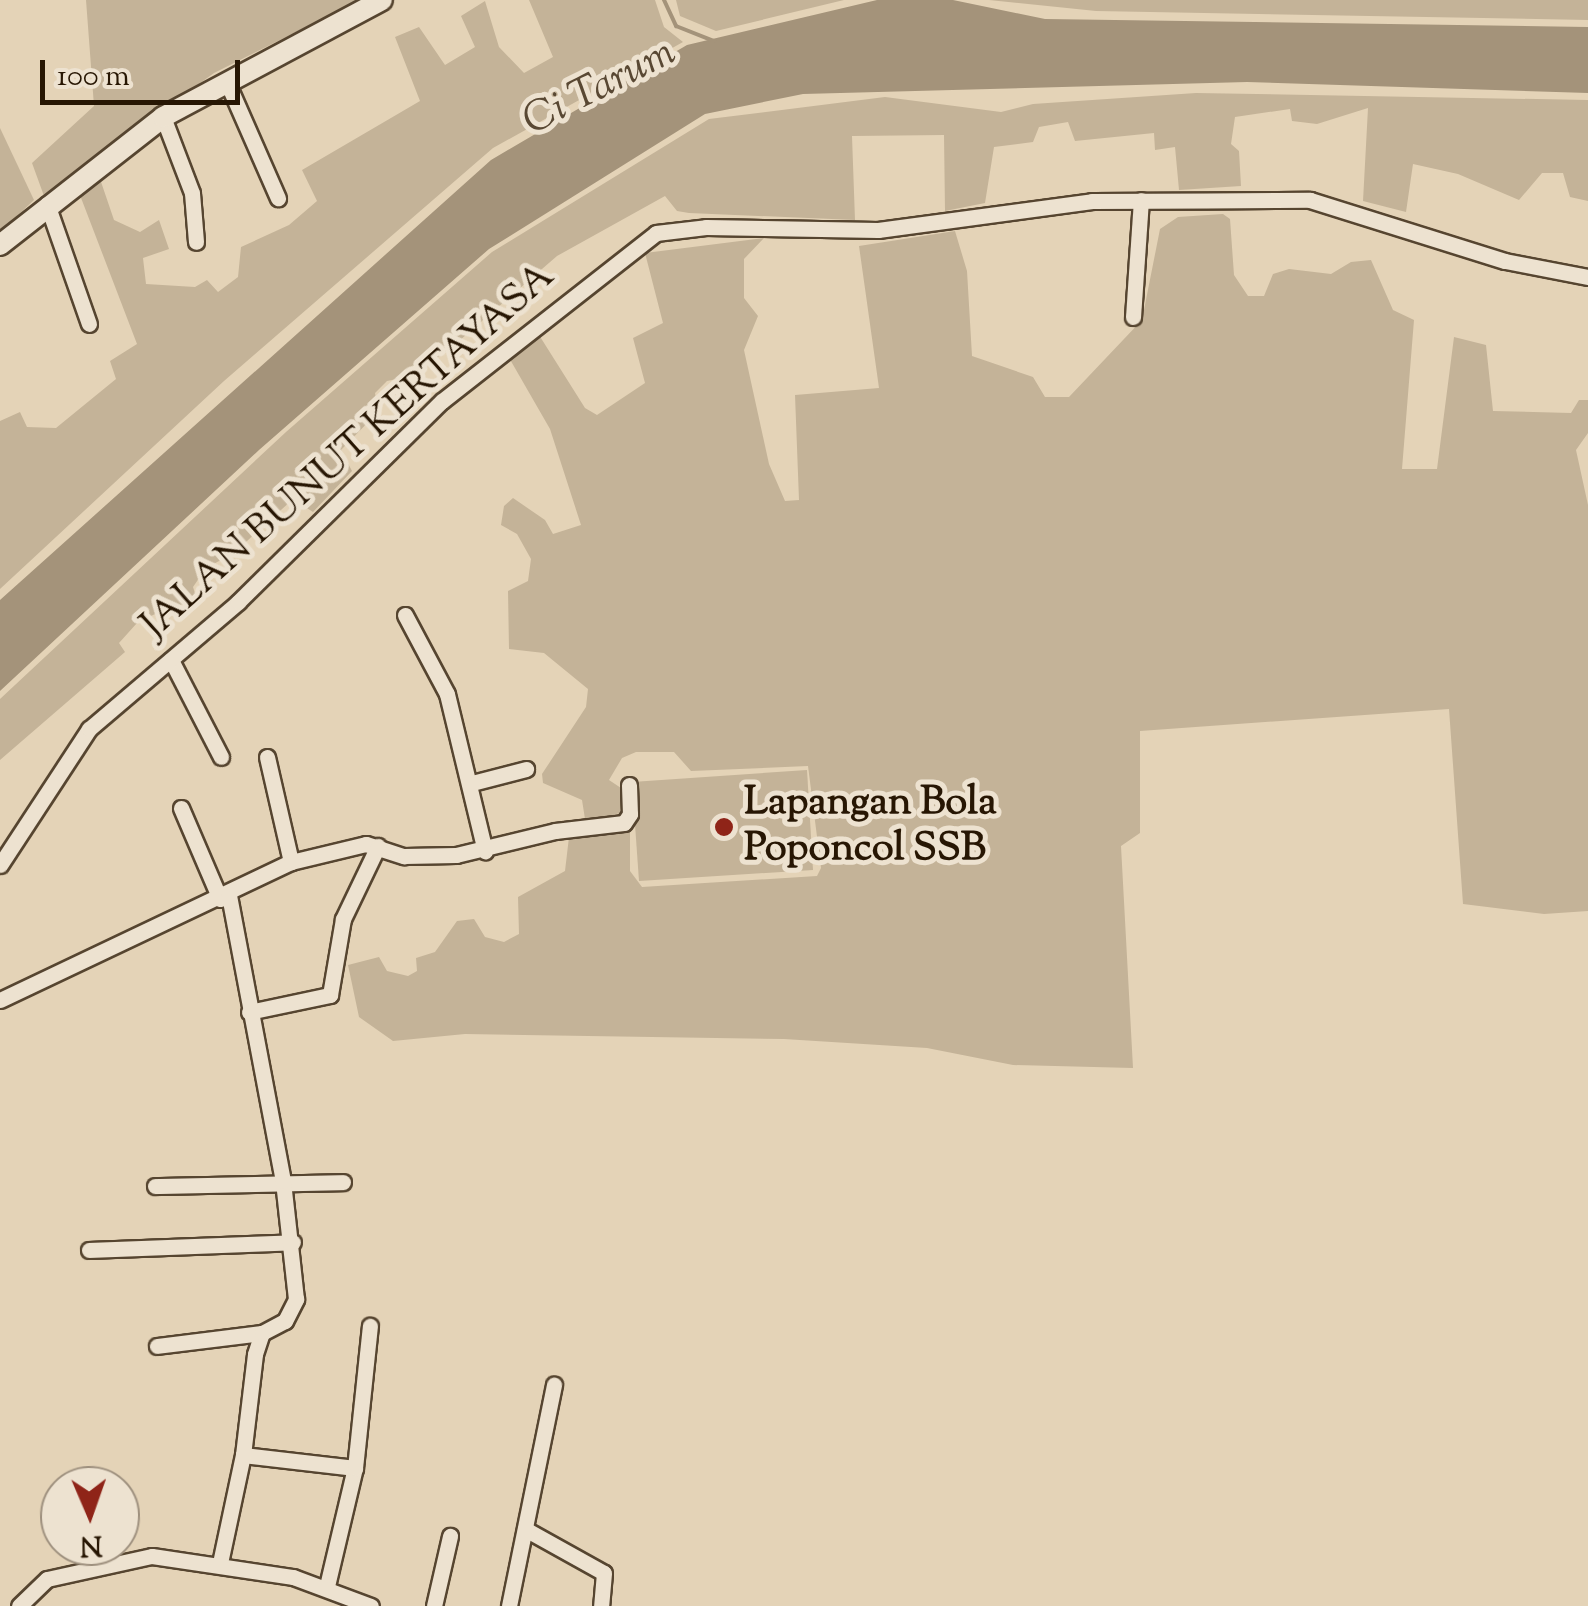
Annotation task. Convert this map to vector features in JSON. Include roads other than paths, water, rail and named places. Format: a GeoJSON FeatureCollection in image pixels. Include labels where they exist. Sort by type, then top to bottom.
{"type":"FeatureCollection","features":[{"type":"Feature","properties":{"kind":"street"},"geometry":{"type":"LineString","coordinates":[[0,245],[47,204],[163,117],[382,0]]}},
{"type":"Feature","properties":{"kind":"street"},"geometry":{"type":"LineString","coordinates":[[227,82],[278,198]]}},
{"type":"Feature","properties":{"kind":"street"},"geometry":{"type":"LineString","coordinates":[[163,117],[192,193],[196,242]]}},
{"type":"Feature","properties":{"kind":"street"},"geometry":{"type":"LineString","coordinates":[[1133,317],[1141,200]]}},
{"type":"Feature","properties":{"kind":"street","name":"JALAN BUNUT KERTAYASA"},"geometry":{"type":"LineString","coordinates":[[0,865],[78,743],[171,660],[442,401],[656,234],[706,227],[878,230],[1035,205],[1141,200],[1339,204],[1505,260],[1588,277]]}},
{"type":"Feature","properties":{"kind":"street"},"geometry":{"type":"LineString","coordinates":[[47,204],[90,324]]}},
{"type":"Feature","properties":{"kind":"street"},"geometry":{"type":"LineString","coordinates":[[405,615],[447,694],[472,783],[485,851]]}},
{"type":"Feature","properties":{"kind":"street"},"geometry":{"type":"LineString","coordinates":[[171,660],[222,758]]}},
{"type":"Feature","properties":{"kind":"street"},"geometry":{"type":"LineString","coordinates":[[267,757],[291,862]]}},
{"type":"Feature","properties":{"kind":"street"},"geometry":{"type":"LineString","coordinates":[[472,783],[526,768]]}},
{"type":"Feature","properties":{"kind":"street"},"geometry":{"type":"LineString","coordinates":[[0,1000],[291,862],[347,847],[378,846],[424,857],[485,851],[555,831],[624,823],[630,814],[629,785]]}},
{"type":"Feature","properties":{"kind":"street"},"geometry":{"type":"LineString","coordinates":[[157,1346],[262,1333],[293,1312],[293,1242],[225,896],[181,808]]}},
{"type":"Feature","properties":{"kind":"street"},"geometry":{"type":"LineString","coordinates":[[250,1012],[330,995],[343,919],[378,846]]}},
{"type":"Feature","properties":{"kind":"street"},"geometry":{"type":"LineString","coordinates":[[155,1186],[343,1182]]}},
{"type":"Feature","properties":{"kind":"street"},"geometry":{"type":"LineString","coordinates":[[89,1250],[293,1242]]}},
{"type":"Feature","properties":{"kind":"street"},"geometry":{"type":"LineString","coordinates":[[327,1586],[356,1468],[370,1326]]}},
{"type":"Feature","properties":{"kind":"street"},"geometry":{"type":"LineString","coordinates":[[220,1563],[244,1455],[262,1333]]}},
{"type":"Feature","properties":{"kind":"street"},"geometry":{"type":"LineString","coordinates":[[509,1606],[554,1385]]}},
{"type":"Feature","properties":{"kind":"street"},"geometry":{"type":"LineString","coordinates":[[244,1455],[356,1468]]}},
{"type":"Feature","properties":{"kind":"street"},"geometry":{"type":"LineString","coordinates":[[525,1529],[604,1573],[601,1606]]}},
{"type":"Feature","properties":{"kind":"street"},"geometry":{"type":"LineString","coordinates":[[434,1606],[450,1536]]}},
{"type":"Feature","properties":{"kind":"street"},"geometry":{"type":"LineString","coordinates":[[19,1606],[47,1579],[152,1556],[220,1563],[327,1586],[371,1606]]}},
{"type":"Feature","properties":{"kind":"waterway","name":"Ci Tarum"},"geometry":{"type":"LineString","coordinates":[[664,0],[676,26],[714,41]]}},
{"type":"Feature","properties":{"kind":"place","name":"Lapangan Bola Poponcol SSB"},"geometry":{"type":"Point","coordinates":[724,827]}}]}
